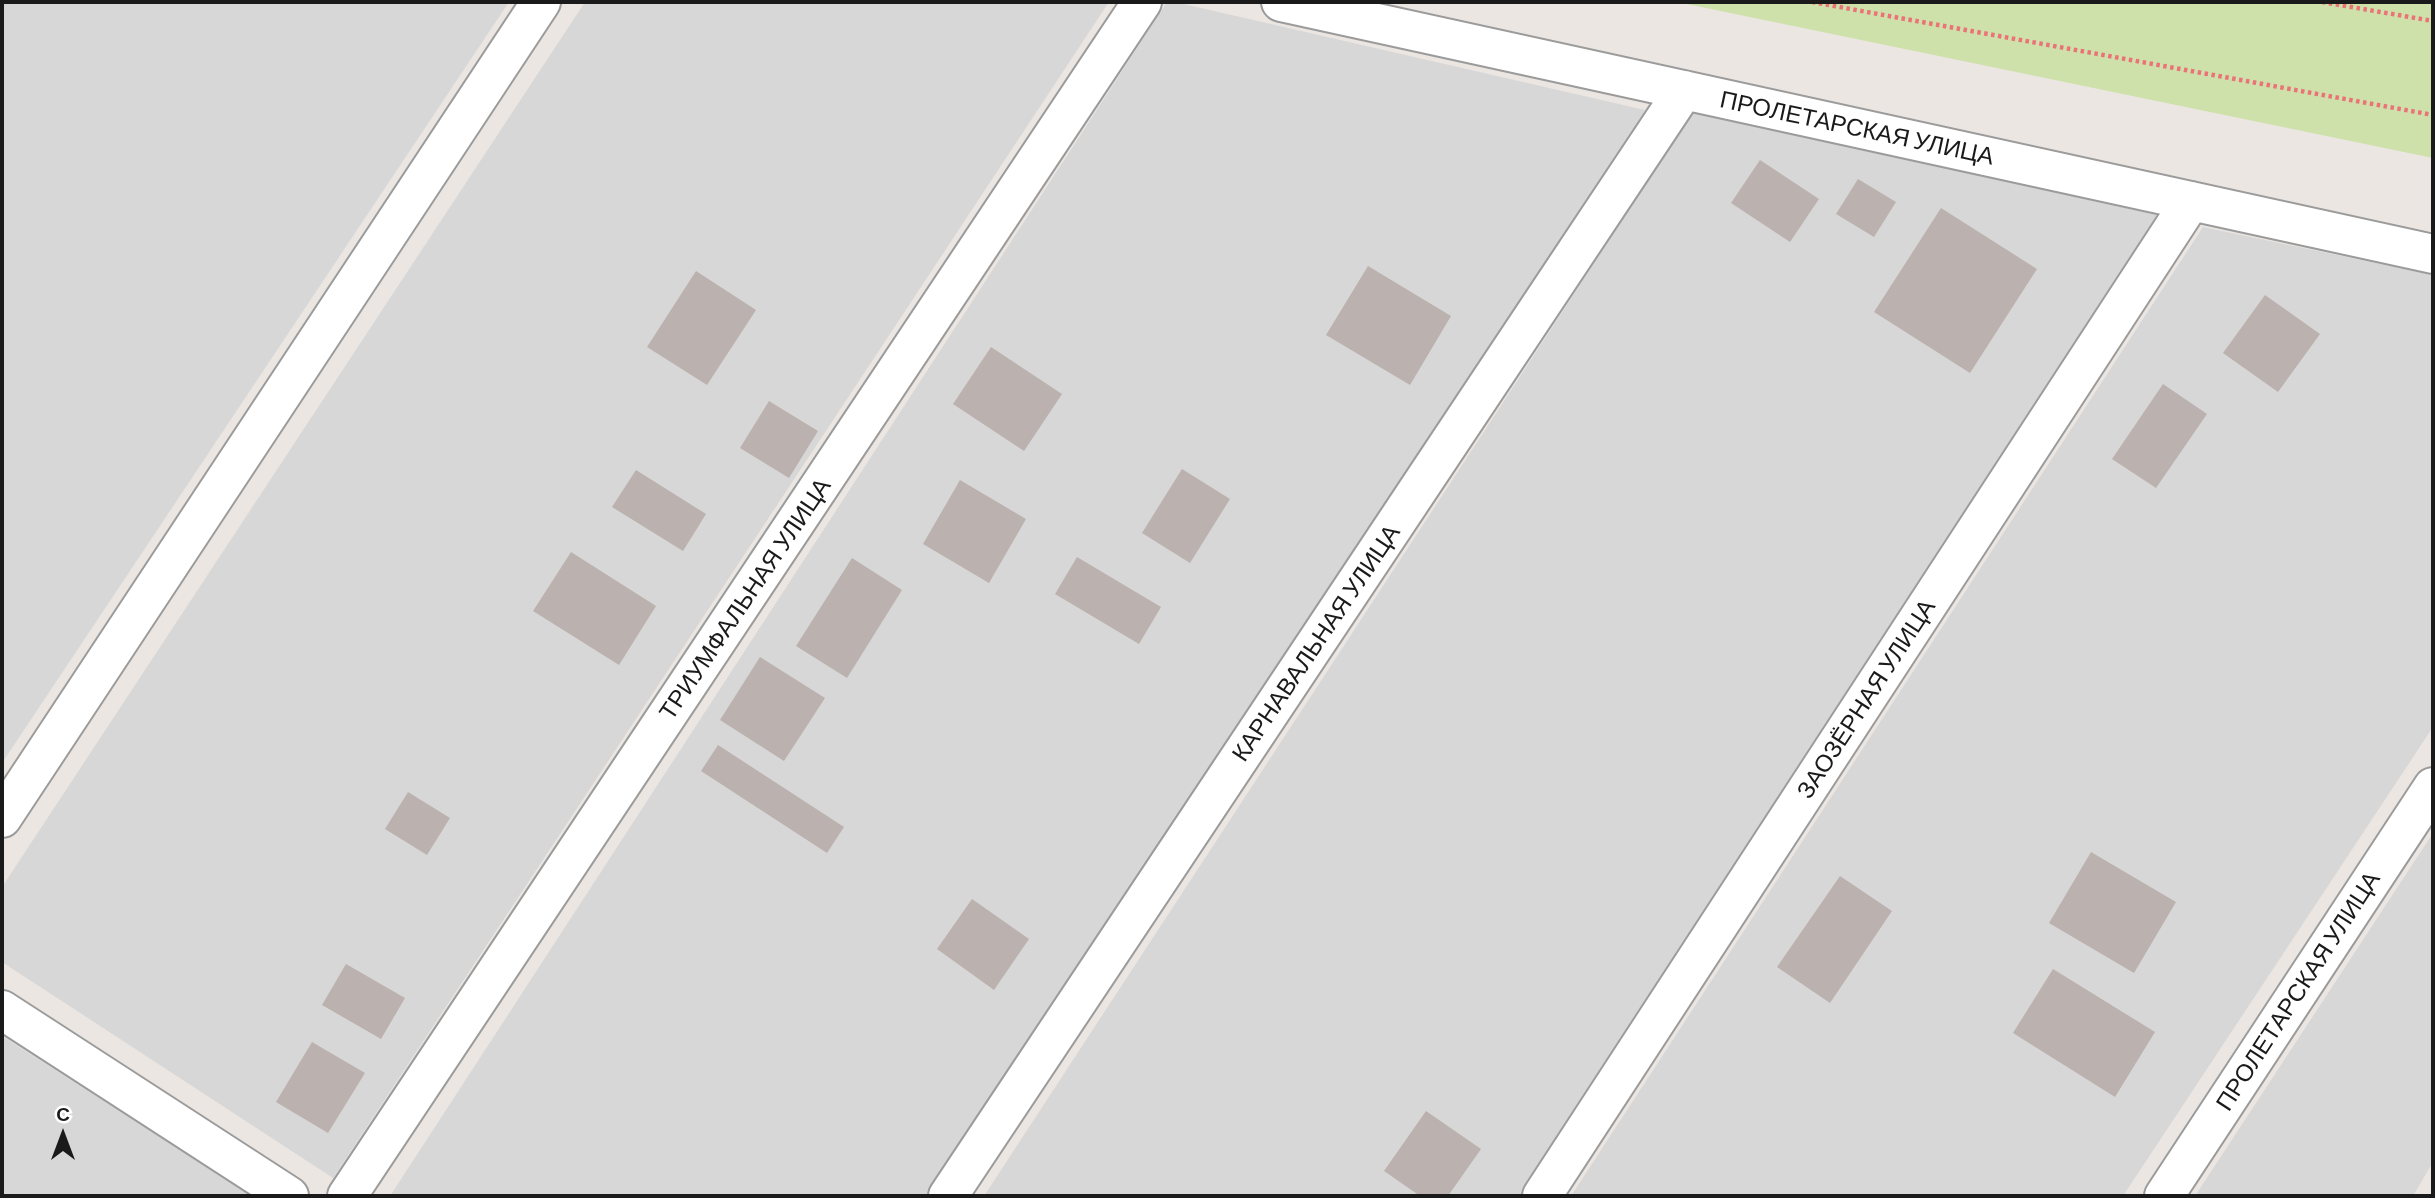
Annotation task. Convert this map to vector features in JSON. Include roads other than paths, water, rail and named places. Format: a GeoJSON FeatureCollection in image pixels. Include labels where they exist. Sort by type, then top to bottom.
{"type":"FeatureCollection","features":[{"type":"Feature","properties":{"kind":"street"},"geometry":{"type":"LineString","coordinates":[[2,818],[541,2]]}},
{"type":"Feature","properties":{"kind":"street","name":"ТРИУМФАЛЬНАЯ УЛИЦА"},"geometry":{"type":"LineString","coordinates":[[347,1196],[1142,2]]}},
{"type":"Feature","properties":{"kind":"street","name":"ПРОЛЕТАРСКАЯ УЛИЦА"},"geometry":{"type":"LineString","coordinates":[[1281,2],[2433,254]]}},
{"type":"Feature","properties":{"kind":"street","name":"КАРНАВАЛЬНАЯ УЛИЦА"},"geometry":{"type":"LineString","coordinates":[[948,1196],[1684,90]]}},
{"type":"Feature","properties":{"kind":"street","name":"ЗАОЗЁРНАЯ УЛИЦА"},"geometry":{"type":"LineString","coordinates":[[1542,1196],[2191,201]]}},
{"type":"Feature","properties":{"kind":"street","name":"ПРОЛЕТАРСКАЯ УЛИЦА"},"geometry":{"type":"LineString","coordinates":[[2164,1196],[2433,787]]}},
{"type":"Feature","properties":{"kind":"street"},"geometry":{"type":"LineString","coordinates":[[2,1010],[289,1196]]}}]}
